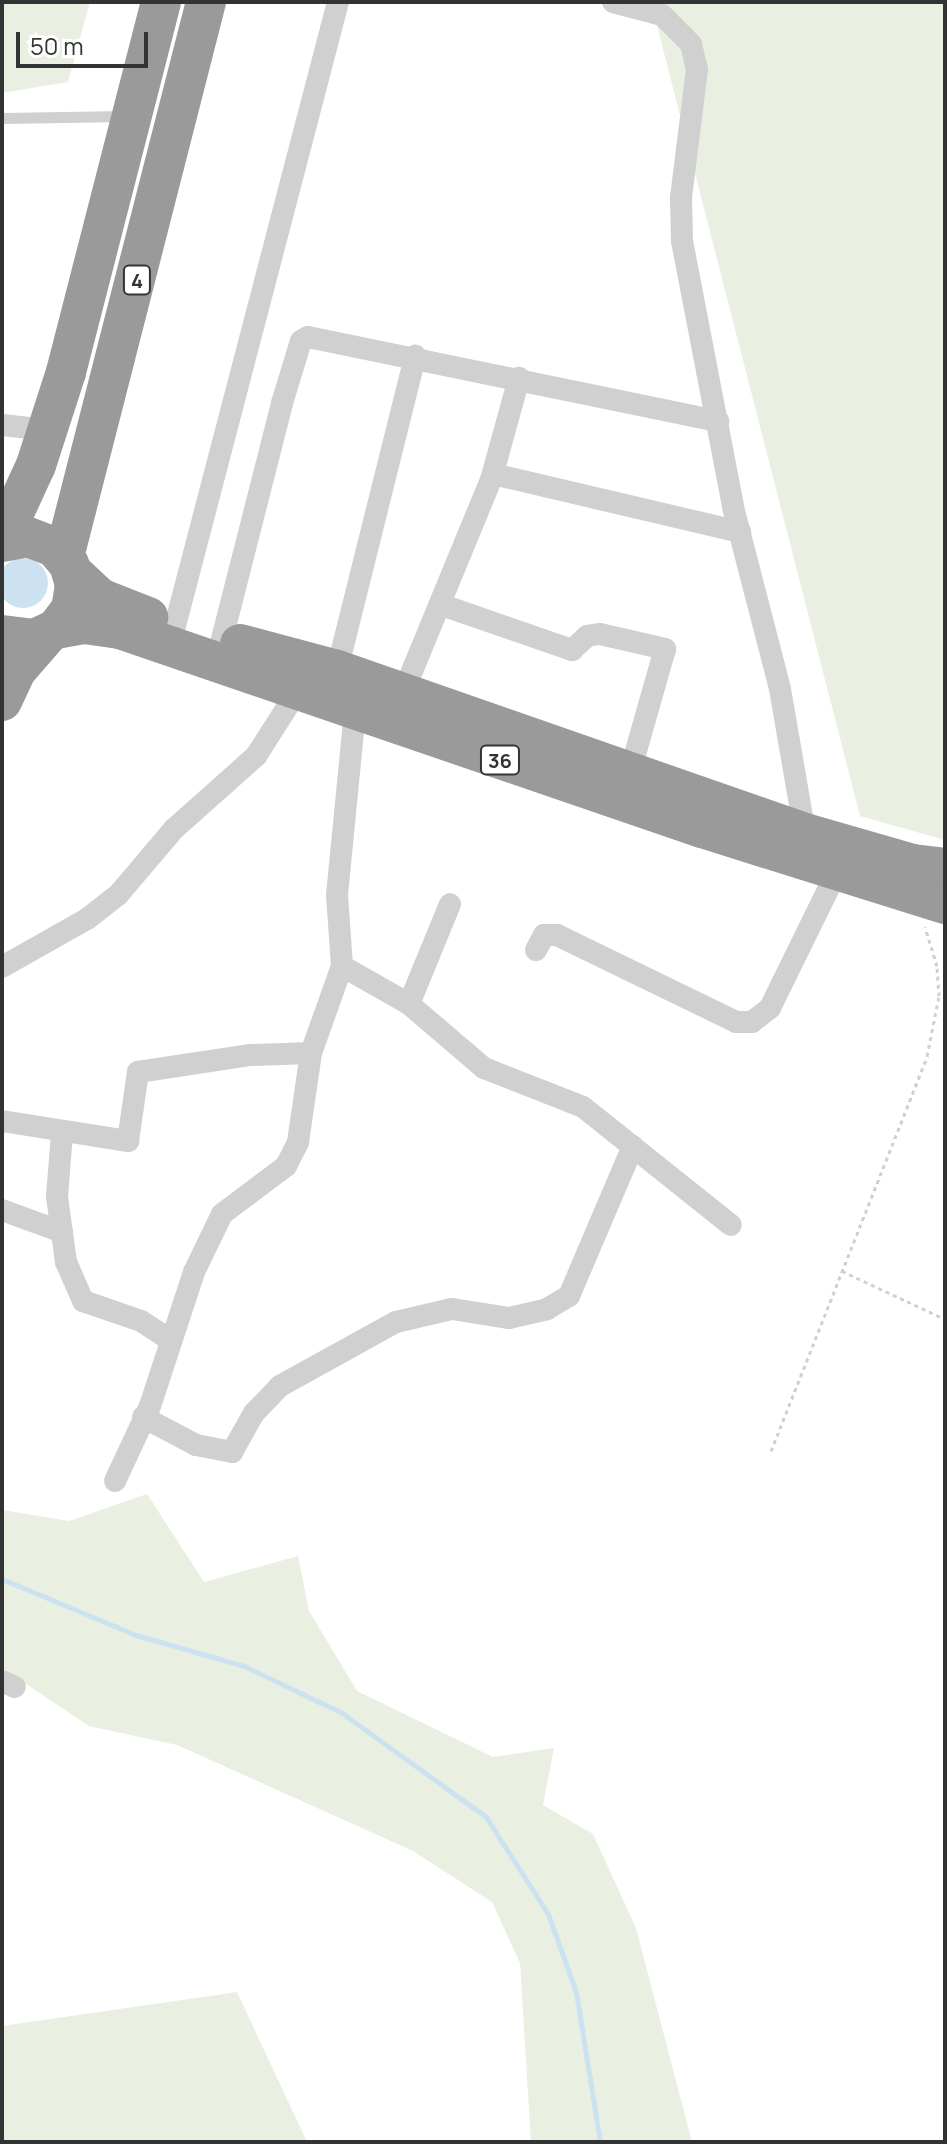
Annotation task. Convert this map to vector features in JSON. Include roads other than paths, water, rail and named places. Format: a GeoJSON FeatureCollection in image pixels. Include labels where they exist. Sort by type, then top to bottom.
{"type":"FeatureCollection","features":[{"type":"Feature","properties":{"kind":"highway","name":"4"},"geometry":{"type":"LineString","coordinates":[[69,565],[42,540],[2,540],[48,430],[161,2]]}},
{"type":"Feature","properties":{"kind":"highway","name":"4"},"geometry":{"type":"LineString","coordinates":[[2,701],[16,671],[71,609],[69,565],[206,2]]}},
{"type":"Feature","properties":{"kind":"highway","name":"36"},"geometry":{"type":"LineString","coordinates":[[69,565],[100,598],[175,626],[337,670],[805,833],[927,868],[945,904]]}},
{"type":"Feature","properties":{"kind":"highway","name":"36"},"geometry":{"type":"LineString","coordinates":[[52,631],[84,624],[120,629],[355,712],[836,873],[927,868]]}},
{"type":"Feature","properties":{"kind":"highway"},"geometry":{"type":"LineString","coordinates":[[2,635],[22,640],[52,631]]}},
{"type":"Feature","properties":{"kind":"street"},"geometry":{"type":"LineString","coordinates":[[175,626],[338,2]]}},
{"type":"Feature","properties":{"kind":"street"},"geometry":{"type":"LineString","coordinates":[[613,2],[662,8],[691,44],[697,69],[681,197],[682,241],[740,532],[780,689],[805,833]]}},
{"type":"Feature","properties":{"kind":"street"},"geometry":{"type":"LineString","coordinates":[[222,639],[301,341],[318,336],[718,421]]}},
{"type":"Feature","properties":{"kind":"street"},"geometry":{"type":"LineString","coordinates":[[337,670],[415,356]]}},
{"type":"Feature","properties":{"kind":"street"},"geometry":{"type":"LineString","coordinates":[[403,693],[442,605],[493,474],[519,378]]}},
{"type":"Feature","properties":{"kind":"street"},"geometry":{"type":"LineString","coordinates":[[2,425],[48,430]]}},
{"type":"Feature","properties":{"kind":"street"},"geometry":{"type":"LineString","coordinates":[[493,474],[740,532]]}},
{"type":"Feature","properties":{"kind":"street"},"geometry":{"type":"LineString","coordinates":[[442,605],[572,650],[587,636],[600,634],[665,649],[630,772]]}},
{"type":"Feature","properties":{"kind":"street"},"geometry":{"type":"LineString","coordinates":[[2,967],[87,919],[118,895],[174,829],[256,756],[298,690]]}},
{"type":"Feature","properties":{"kind":"street"},"geometry":{"type":"LineString","coordinates":[[115,1481],[143,1417],[194,1272],[222,1214],[286,1166],[298,1142],[311,1053],[342,966],[337,895],[355,712]]}},
{"type":"Feature","properties":{"kind":"street"},"geometry":{"type":"LineString","coordinates":[[536,950],[544,935],[557,935],[736,1022],[752,1022],[770,1008],[836,873]]}},
{"type":"Feature","properties":{"kind":"street"},"geometry":{"type":"LineString","coordinates":[[409,1004],[450,904]]}},
{"type":"Feature","properties":{"kind":"street"},"geometry":{"type":"LineString","coordinates":[[342,966],[409,1004],[484,1068],[583,1107],[731,1225]]}},
{"type":"Feature","properties":{"kind":"street"},"geometry":{"type":"LineString","coordinates":[[2,1121],[62,1133],[128,1141],[138,1072],[251,1055],[311,1053]]}},
{"type":"Feature","properties":{"kind":"street"},"geometry":{"type":"LineString","coordinates":[[62,1133],[57,1197],[66,1262],[83,1301],[141,1321],[170,1340]]}},
{"type":"Feature","properties":{"kind":"street"},"geometry":{"type":"LineString","coordinates":[[143,1417],[196,1445],[232,1452],[254,1413],[280,1386],[396,1322],[452,1309],[509,1318],[547,1309],[569,1296],[633,1146]]}},
{"type":"Feature","properties":{"kind":"street"},"geometry":{"type":"LineString","coordinates":[[2,1210],[62,1232]]}},
{"type":"Feature","properties":{"kind":"lane"},"geometry":{"type":"LineString","coordinates":[[2,118],[131,116]]}},
{"type":"Feature","properties":{"kind":"water"},"geometry":{"type":"Polygon","coordinates":[[[23,558],[41,565],[48,583],[41,601],[23,608],[5,601],[-2,583],[5,565],[23,558]]]}},
{"type":"Feature","properties":{"kind":"waterway"},"geometry":{"type":"LineString","coordinates":[[2,1579],[136,1635],[244,1666],[342,1713],[486,1817],[548,1914],[576,1992],[600,2142]]}}]}
